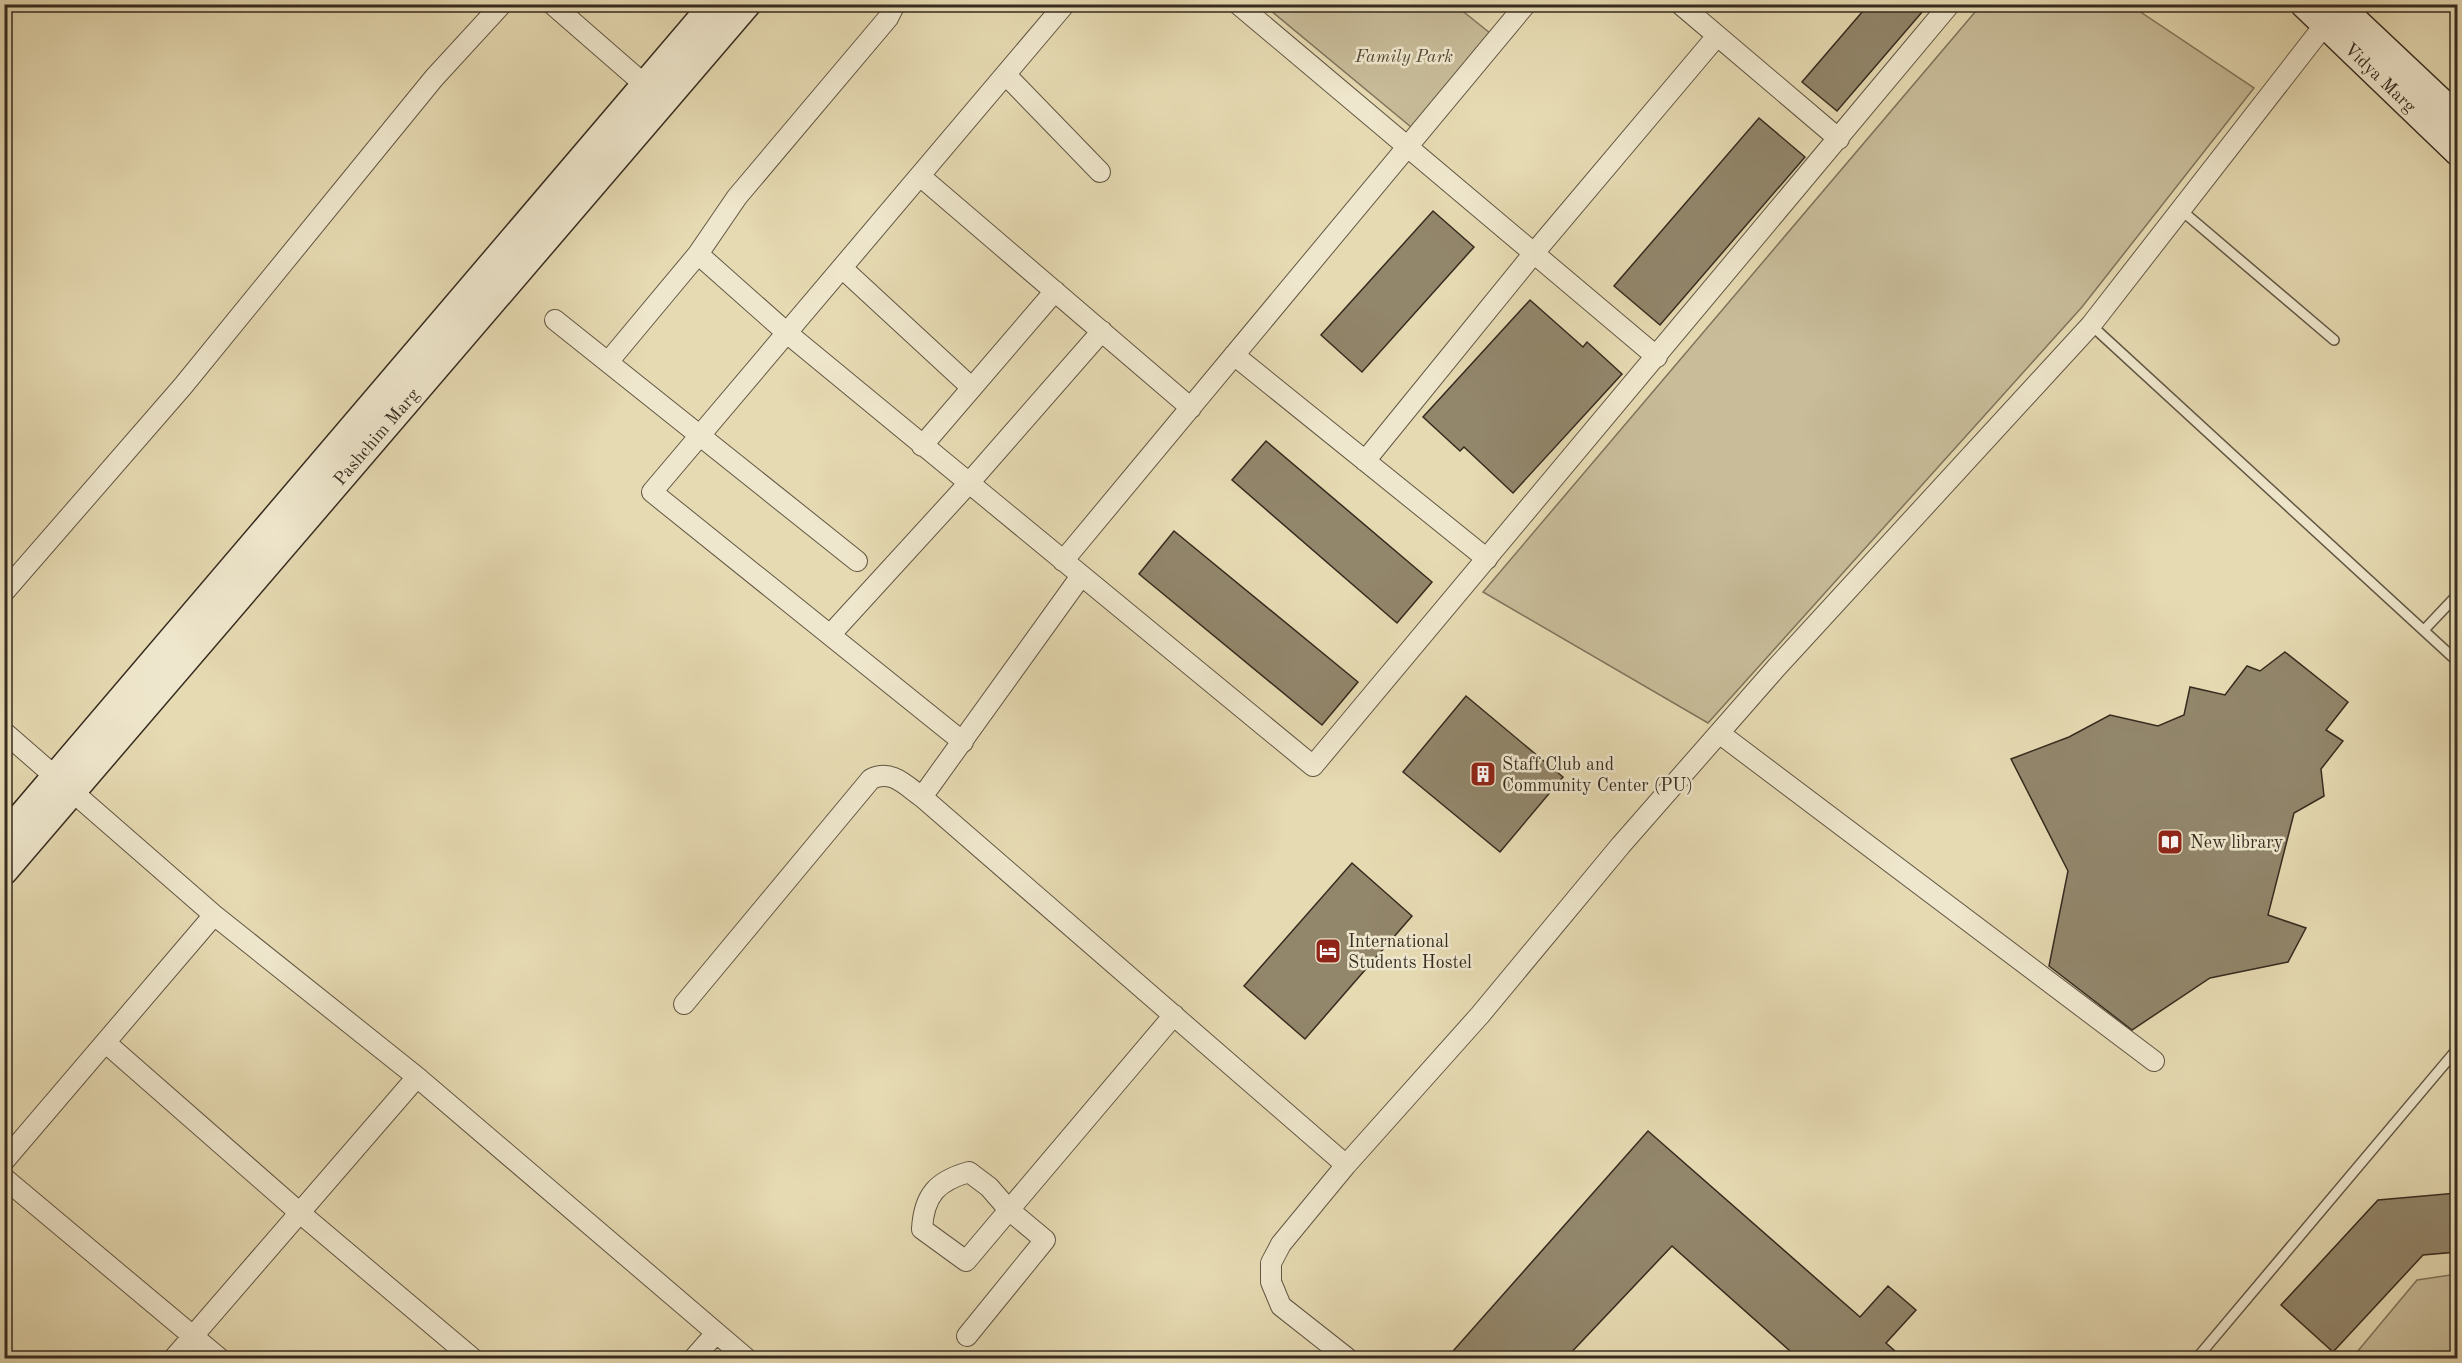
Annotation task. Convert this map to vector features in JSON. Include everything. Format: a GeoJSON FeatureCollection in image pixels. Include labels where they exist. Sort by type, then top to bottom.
{"type":"FeatureCollection","features":[{"type":"Feature","properties":{"kind":"main road"},"geometry":{"type":"LineString","coordinates":[[4,837],[66,784],[714,4]]}},
{"type":"Feature","properties":{"kind":"main road","name":"Pashchim Marg"},"geometry":{"type":"LineString","coordinates":[[4,872],[66,784],[747,4]]}},
{"type":"Feature","properties":{"kind":"main road","name":"Vidya Marg"},"geometry":{"type":"LineString","coordinates":[[2304,4],[2334,12],[2457,118]]}},
{"type":"Feature","properties":{"kind":"main road","name":"Vidya Marg"},"geometry":{"type":"LineString","coordinates":[[2334,12],[2457,152]]}},
{"type":"Feature","properties":{"kind":"street"},"geometry":{"type":"LineString","coordinates":[[4,592],[183,386],[434,78],[502,4]]}},
{"type":"Feature","properties":{"kind":"street"},"geometry":{"type":"LineString","coordinates":[[552,4],[645,85]]}},
{"type":"Feature","properties":{"kind":"street"},"geometry":{"type":"LineString","coordinates":[[608,362],[698,254],[737,197],[888,18],[895,4]]}},
{"type":"Feature","properties":{"kind":"street"},"geometry":{"type":"LineString","coordinates":[[963,742],[652,492],[1065,4]]}},
{"type":"Feature","properties":{"kind":"street"},"geometry":{"type":"LineString","coordinates":[[1238,4],[1657,357]]}},
{"type":"Feature","properties":{"kind":"street"},"geometry":{"type":"LineString","coordinates":[[1063,561],[1526,4]]}},
{"type":"Feature","properties":{"kind":"street"},"geometry":{"type":"LineString","coordinates":[[1680,4],[1839,139]]}},
{"type":"Feature","properties":{"kind":"street"},"geometry":{"type":"LineString","coordinates":[[698,254],[787,333],[922,446],[1313,766],[1950,4]]}},
{"type":"Feature","properties":{"kind":"street"},"geometry":{"type":"LineString","coordinates":[[1347,1359],[1281,1306],[1271,1282],[1271,1263],[1281,1244],[1346,1165],[1479,1015],[1621,845],[1719,733],[2091,325],[2334,12]]}},
{"type":"Feature","properties":{"kind":"street"},"geometry":{"type":"LineString","coordinates":[[1365,461],[1534,253],[1717,36]]}},
{"type":"Feature","properties":{"kind":"street"},"geometry":{"type":"LineString","coordinates":[[1006,75],[1100,172]]}},
{"type":"Feature","properties":{"kind":"street"},"geometry":{"type":"LineString","coordinates":[[920,176],[1191,408]]}},
{"type":"Feature","properties":{"kind":"street"},"geometry":{"type":"LineString","coordinates":[[842,268],[972,388]]}},
{"type":"Feature","properties":{"kind":"street"},"geometry":{"type":"LineString","coordinates":[[922,446],[1055,291]]}},
{"type":"Feature","properties":{"kind":"street"},"geometry":{"type":"LineString","coordinates":[[555,320],[857,561]]}},
{"type":"Feature","properties":{"kind":"street"},"geometry":{"type":"LineString","coordinates":[[830,635],[969,483],[1102,332]]}},
{"type":"Feature","properties":{"kind":"street"},"geometry":{"type":"LineString","coordinates":[[1234,355],[1487,560]]}},
{"type":"Feature","properties":{"kind":"street"},"geometry":{"type":"LineString","coordinates":[[922,797],[1081,576]]}},
{"type":"Feature","properties":{"kind":"street"},"geometry":{"type":"LineString","coordinates":[[4,732],[214,915],[417,1077],[746,1359]]}},
{"type":"Feature","properties":{"kind":"street"},"geometry":{"type":"LineString","coordinates":[[1719,733],[2154,1061]]}},
{"type":"Feature","properties":{"kind":"street"},"geometry":{"type":"LineString","coordinates":[[684,1004],[871,779],[881,774],[892,775],[922,797],[1346,1165]]}},
{"type":"Feature","properties":{"kind":"street"},"geometry":{"type":"LineString","coordinates":[[4,1161],[214,915]]}},
{"type":"Feature","properties":{"kind":"street"},"geometry":{"type":"LineString","coordinates":[[967,1336],[1045,1240],[1009,1210],[989,1187],[969,1172],[954,1176],[937,1186],[923,1210],[922,1228],[966,1262],[1009,1210],[1112,1085],[1174,1015]]}},
{"type":"Feature","properties":{"kind":"street"},"geometry":{"type":"LineString","coordinates":[[106,1042],[300,1213],[472,1359]]}},
{"type":"Feature","properties":{"kind":"street"},"geometry":{"type":"LineString","coordinates":[[174,1359],[417,1077]]}},
{"type":"Feature","properties":{"kind":"street"},"geometry":{"type":"LineString","coordinates":[[4,1178],[219,1359]]}},
{"type":"Feature","properties":{"kind":"street"},"geometry":{"type":"LineString","coordinates":[[694,1359],[716,1333]]}},
{"type":"Feature","properties":{"kind":"lane"},"geometry":{"type":"LineString","coordinates":[[2181,210],[2334,340]]}},
{"type":"Feature","properties":{"kind":"lane"},"geometry":{"type":"LineString","coordinates":[[2091,325],[2457,662]]}},
{"type":"Feature","properties":{"kind":"lane"},"geometry":{"type":"LineString","coordinates":[[2424,630],[2457,594]]}},
{"type":"Feature","properties":{"kind":"lane"},"geometry":{"type":"LineString","coordinates":[[2197,1359],[2457,1048]]}},
{"type":"Feature","properties":{"kind":"green space","name":"Family Park"},"geometry":{"type":"Polygon","coordinates":[[[1264,5],[1455,5],[1490,33],[1411,127],[1264,5]]]}},
{"type":"Feature","properties":{"kind":"green space"},"geometry":{"type":"Polygon","coordinates":[[[1981,5],[2130,5],[2254,88],[2082,307],[1708,723],[1483,592],[1981,5]]]}},
{"type":"Feature","properties":{"kind":"green space"},"geometry":{"type":"Polygon","coordinates":[[[2457,1274],[2457,1358],[2352,1358],[2417,1280],[2457,1274]]]}},
{"type":"Feature","properties":{"kind":"building"},"geometry":{"type":"Polygon","coordinates":[[[1869,4],[1929,4],[1837,111],[1802,82],[1869,4]]]}},
{"type":"Feature","properties":{"kind":"building"},"geometry":{"type":"Polygon","coordinates":[[[1759,118],[1805,157],[1660,325],[1614,286],[1759,118]]]}},
{"type":"Feature","properties":{"kind":"building"},"geometry":{"type":"Polygon","coordinates":[[[1433,211],[1474,247],[1362,372],[1321,335],[1433,211]]]}},
{"type":"Feature","properties":{"kind":"building"},"geometry":{"type":"Polygon","coordinates":[[[1530,300],[1583,347],[1587,342],[1622,374],[1513,493],[1464,447],[1460,451],[1423,417],[1530,300]]]}},
{"type":"Feature","properties":{"kind":"building"},"geometry":{"type":"Polygon","coordinates":[[[1266,441],[1432,582],[1397,623],[1232,480],[1266,441]]]}},
{"type":"Feature","properties":{"kind":"building"},"geometry":{"type":"Polygon","coordinates":[[[1174,531],[1358,682],[1322,725],[1139,574],[1174,531]]]}},
{"type":"Feature","properties":{"kind":"building","name":"New library"},"geometry":{"type":"Polygon","coordinates":[[[2285,652],[2348,702],[2326,730],[2343,741],[2321,769],[2324,796],[2294,813],[2268,915],[2306,928],[2288,962],[2210,978],[2132,1030],[2049,966],[2068,871],[2011,759],[2069,737],[2110,715],[2158,726],[2184,715],[2190,687],[2225,695],[2247,666],[2260,671],[2285,652]]]}},
{"type":"Feature","properties":{"kind":"building","name":"Staff Club and Community Center (PU)"},"geometry":{"type":"Polygon","coordinates":[[[1466,696],[1563,777],[1500,852],[1403,772],[1466,696]]]}},
{"type":"Feature","properties":{"kind":"building","name":"International Students Hostel"},"geometry":{"type":"Polygon","coordinates":[[[1352,863],[1412,916],[1305,1039],[1244,986],[1352,863]]]}},
{"type":"Feature","properties":{"kind":"building"},"geometry":{"type":"Polygon","coordinates":[[[1648,1131],[1860,1317],[1888,1286],[1916,1310],[1886,1343],[1904,1359],[1799,1359],[1672,1246],[1565,1359],[1446,1359],[1648,1131]]]}},
{"type":"Feature","properties":{"kind":"building"},"geometry":{"type":"Polygon","coordinates":[[[2457,1193],[2457,1252],[2423,1255],[2333,1352],[2281,1305],[2378,1200],[2457,1193]]]}},
{"type":"Feature","properties":{"kind":"place","name":"Staff Club and Community Center (PU)"},"geometry":{"type":"Point","coordinates":[1483,774]}},
{"type":"Feature","properties":{"kind":"place","name":"New library"},"geometry":{"type":"Point","coordinates":[2170,842]}},
{"type":"Feature","properties":{"kind":"place","name":"International Students Hostel"},"geometry":{"type":"Point","coordinates":[1328,951]}}]}
